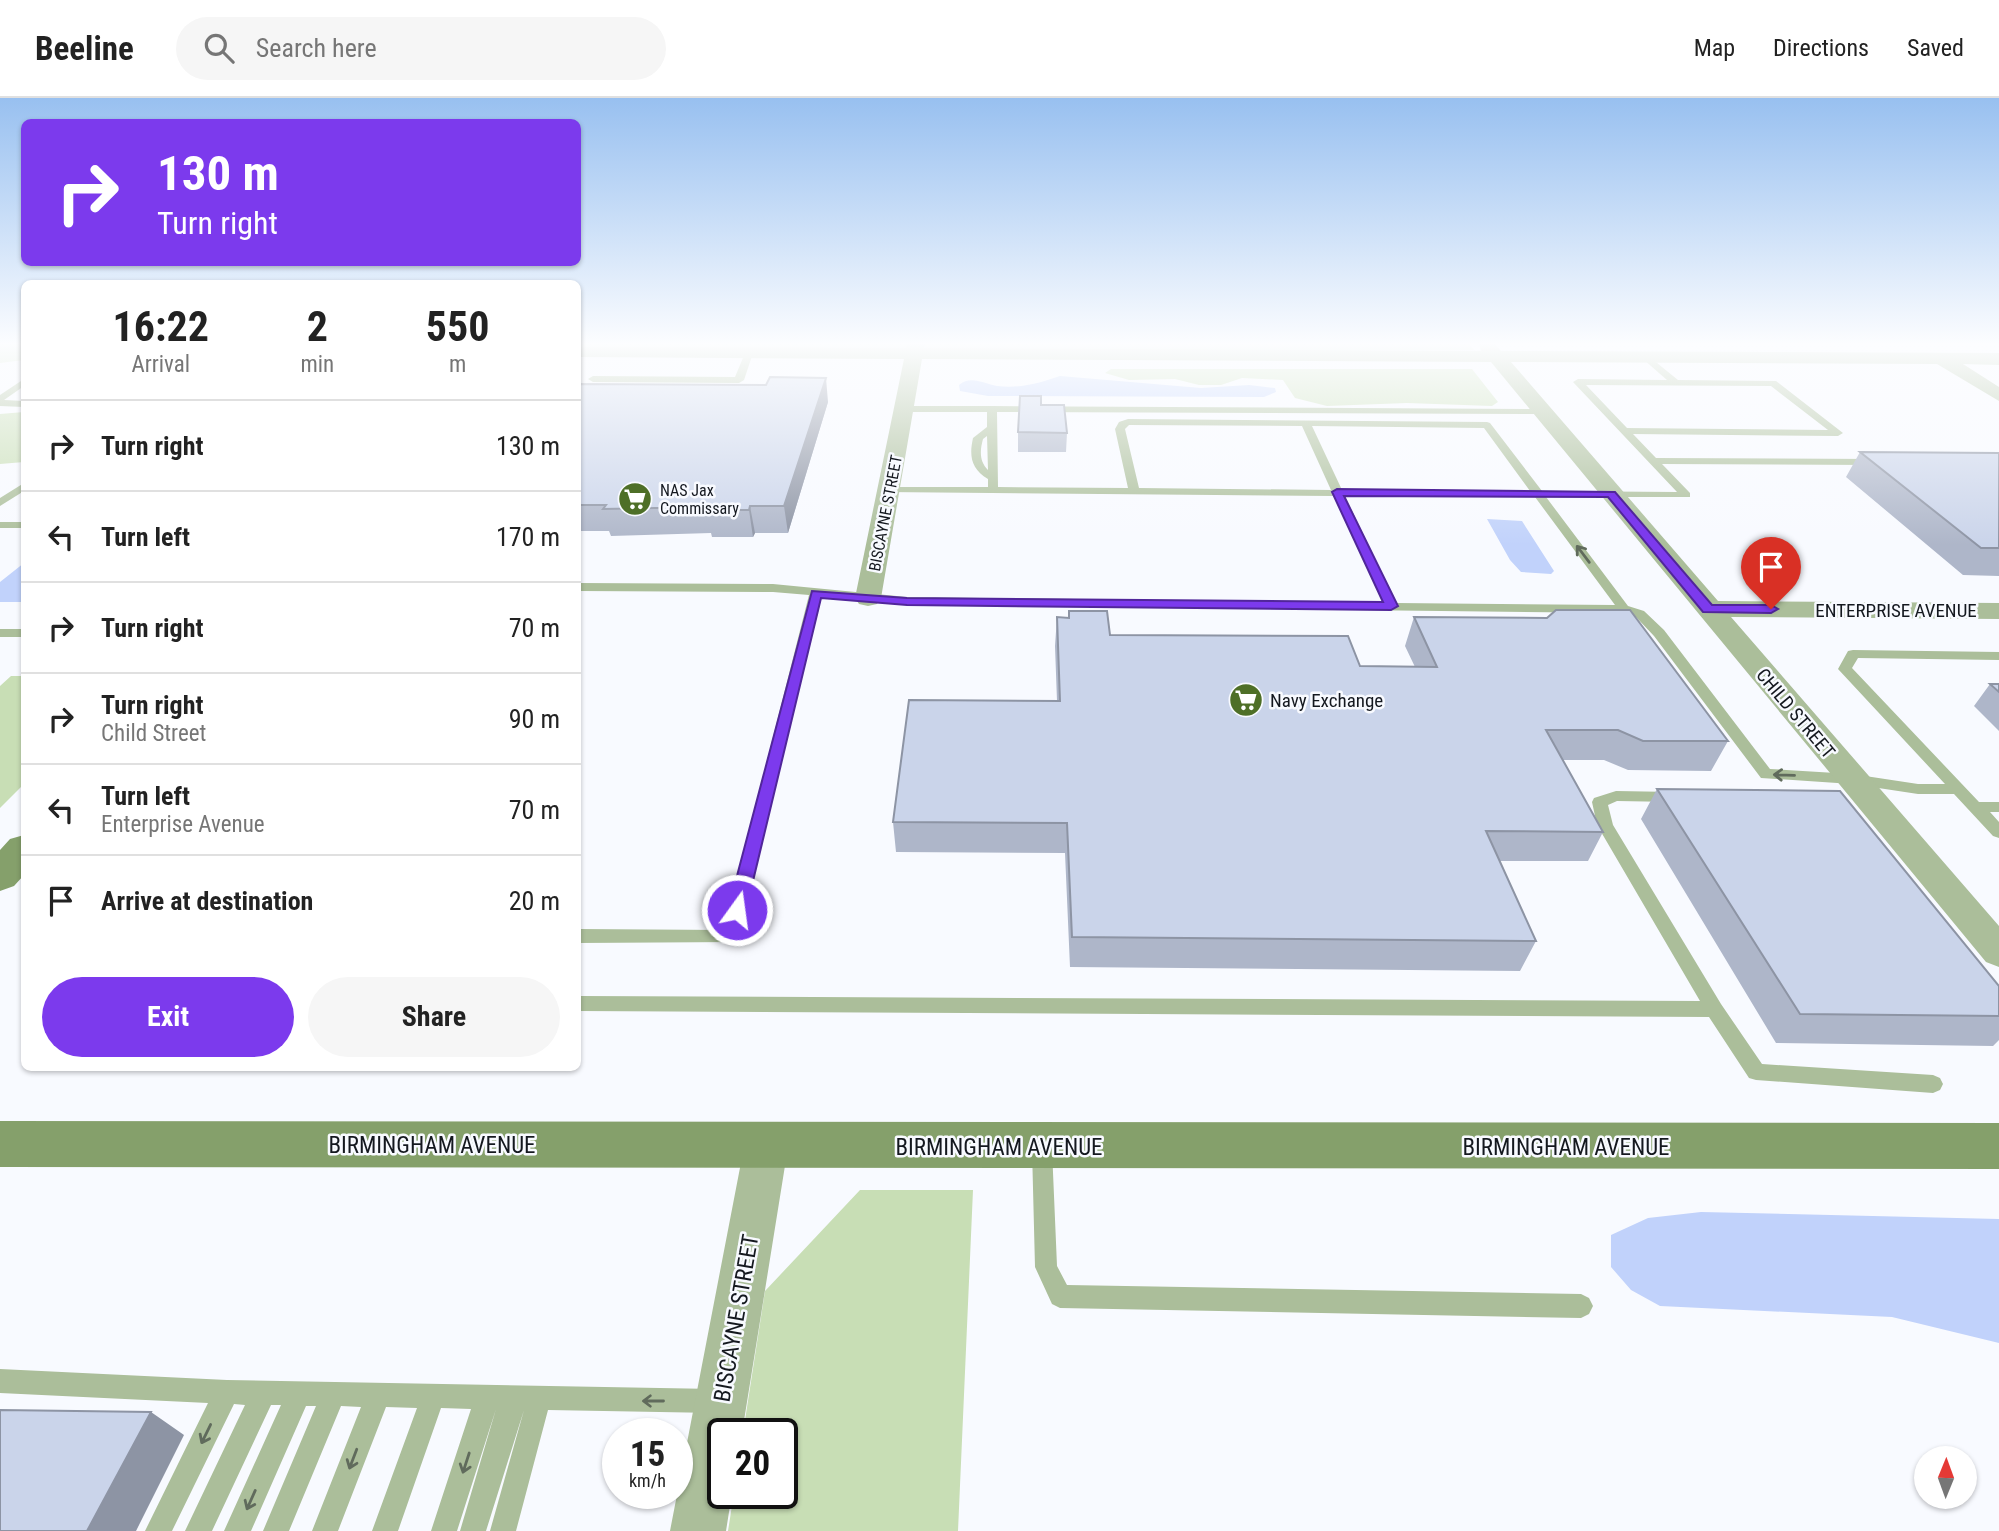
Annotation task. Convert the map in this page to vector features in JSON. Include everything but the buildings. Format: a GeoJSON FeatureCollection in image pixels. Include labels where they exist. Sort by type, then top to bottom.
{"type":"FeatureCollection","features":[{"type":"Feature","properties":{"kind":"main road","name":"BIRMINGHAM AVENUE"},"geometry":{"type":"LineString","coordinates":[[0,1144],[766,1147],[1999,1146]]}},
{"type":"Feature","properties":{"kind":"street","name":"BISCAYNE STREET"},"geometry":{"type":"LineString","coordinates":[[868,598],[904,411]]}},
{"type":"Feature","properties":{"kind":"street","name":"CHILD STREET"},"geometry":{"type":"LineString","coordinates":[[1544,412],[1999,952]]}},
{"type":"Feature","properties":{"kind":"street","name":"ENTERPRISE AVENUE"},"geometry":{"type":"LineString","coordinates":[[1708,609],[1999,611]]}},
{"type":"Feature","properties":{"kind":"street","name":"BISCAYNE STREET"},"geometry":{"type":"LineString","coordinates":[[698,1531],[766,1147]]}},
{"type":"Feature","properties":{"kind":"lane"},"geometry":{"type":"LineString","coordinates":[[922,411],[992,418],[1019,417]]}},
{"type":"Feature","properties":{"kind":"lane"},"geometry":{"type":"LineString","coordinates":[[992,418],[1167,411]]}},
{"type":"Feature","properties":{"kind":"lane"},"geometry":{"type":"LineString","coordinates":[[1041,417],[1176,415],[1187,411]]}},
{"type":"Feature","properties":{"kind":"lane"},"geometry":{"type":"LineString","coordinates":[[1344,411],[1544,412]]}},
{"type":"Feature","properties":{"kind":"lane"},"geometry":{"type":"LineString","coordinates":[[889,490],[1686,495],[1606,411]]}},
{"type":"Feature","properties":{"kind":"lane"},"geometry":{"type":"LineString","coordinates":[[1626,432],[1838,433],[1809,411]]}},
{"type":"Feature","properties":{"kind":"lane"},"geometry":{"type":"LineString","coordinates":[[992,418],[978,438],[975,455],[976,464],[982,472],[993,478]]}},
{"type":"Feature","properties":{"kind":"lane"},"geometry":{"type":"LineString","coordinates":[[992,418],[993,491]]}},
{"type":"Feature","properties":{"kind":"lane"},"geometry":{"type":"LineString","coordinates":[[1134,491],[1120,429],[1128,422],[1487,425],[1624,609]]}},
{"type":"Feature","properties":{"kind":"lane"},"geometry":{"type":"LineString","coordinates":[[1306,424],[1391,606]]}},
{"type":"Feature","properties":{"kind":"lane"},"geometry":{"type":"LineString","coordinates":[[1654,461],[1891,462]]}},
{"type":"Feature","properties":{"kind":"lane"},"geometry":{"type":"LineString","coordinates":[[0,488],[7,493],[3,501]]}},
{"type":"Feature","properties":{"kind":"lane"},"geometry":{"type":"LineString","coordinates":[[3,501],[21,488]]}},
{"type":"Feature","properties":{"kind":"lane"},"geometry":{"type":"LineString","coordinates":[[0,525],[21,525]]}},
{"type":"Feature","properties":{"kind":"lane"},"geometry":{"type":"LineString","coordinates":[[581,587],[773,588],[907,601],[1624,609],[1640,614],[1659,633],[1766,774],[1852,779],[1918,789],[1958,789]]}},
{"type":"Feature","properties":{"kind":"lane"},"geometry":{"type":"LineString","coordinates":[[581,936],[730,937],[816,594]]}},
{"type":"Feature","properties":{"kind":"lane"},"geometry":{"type":"LineString","coordinates":[[0,633],[21,633]]}},
{"type":"Feature","properties":{"kind":"lane"},"geometry":{"type":"LineString","coordinates":[[1999,656],[1853,654],[1845,668],[1999,832]]}},
{"type":"Feature","properties":{"kind":"lane"},"geometry":{"type":"LineString","coordinates":[[1824,799],[1852,779]]}},
{"type":"Feature","properties":{"kind":"lane"},"geometry":{"type":"LineString","coordinates":[[1686,797],[1616,796],[1600,802],[1605,825],[1714,1009],[1756,1072],[1933,1084]]}},
{"type":"Feature","properties":{"kind":"lane"},"geometry":{"type":"LineString","coordinates":[[1975,807],[1999,807]]}},
{"type":"Feature","properties":{"kind":"lane"},"geometry":{"type":"LineString","coordinates":[[581,1004],[1714,1009]]}},
{"type":"Feature","properties":{"kind":"lane"},"geometry":{"type":"LineString","coordinates":[[1041,1147],[1046,1267],[1060,1296],[1581,1306]]}},
{"type":"Feature","properties":{"kind":"lane"},"geometry":{"type":"LineString","coordinates":[[0,1381],[333,1395],[721,1401]]}},
{"type":"Feature","properties":{"kind":"lane"},"geometry":{"type":"LineString","coordinates":[[158,1531],[227,1392]]}},
{"type":"Feature","properties":{"kind":"lane"},"geometry":{"type":"LineString","coordinates":[[198,1531],[264,1393]]}},
{"type":"Feature","properties":{"kind":"lane"},"geometry":{"type":"LineString","coordinates":[[237,1531],[299,1393]]}},
{"type":"Feature","properties":{"kind":"lane"},"geometry":{"type":"LineString","coordinates":[[276,1531],[333,1395]]}},
{"type":"Feature","properties":{"kind":"lane"},"geometry":{"type":"LineString","coordinates":[[326,1531],[378,1396]]}},
{"type":"Feature","properties":{"kind":"lane"},"geometry":{"type":"LineString","coordinates":[[385,1531],[433,1397]]}},
{"type":"Feature","properties":{"kind":"lane"},"geometry":{"type":"LineString","coordinates":[[444,1531],[487,1398]]}},
{"type":"Feature","properties":{"kind":"lane"},"geometry":{"type":"LineString","coordinates":[[473,1531],[526,1399]]}},
{"type":"Feature","properties":{"kind":"lane"},"geometry":{"type":"LineString","coordinates":[[503,1531],[526,1399]]}},
{"type":"Feature","properties":{"kind":"green space"},"geometry":{"type":"Polygon","coordinates":[[[21,412],[21,462],[0,464],[0,414],[21,412]]]}},
{"type":"Feature","properties":{"kind":"green space"},"geometry":{"type":"Polygon","coordinates":[[[11,676],[21,676],[21,787],[0,808],[0,686],[11,676]]]}},
{"type":"Feature","properties":{"kind":"green space"},"geometry":{"type":"Polygon","coordinates":[[[860,1190],[973,1190],[958,1531],[728,1531],[731,1509],[798,1509],[798,1418],[745,1418],[765,1291],[860,1190]]]}},
{"type":"Feature","properties":{"kind":"water"},"geometry":{"type":"Polygon","coordinates":[[[1487,519],[1522,521],[1554,571],[1551,574],[1521,572],[1510,560],[1487,519]]]}},
{"type":"Feature","properties":{"kind":"water"},"geometry":{"type":"Polygon","coordinates":[[[21,565],[21,602],[0,602],[0,582],[21,565]]]}},
{"type":"Feature","properties":{"kind":"water"},"geometry":{"type":"Polygon","coordinates":[[[1701,1212],[1999,1219],[1999,1343],[1892,1317],[1660,1306],[1631,1290],[1611,1267],[1611,1235],[1648,1218],[1701,1212]]]}},
{"type":"Feature","properties":{"kind":"place","name":"NAS Jax Commissary"},"geometry":{"type":"Point","coordinates":[635,499]}},
{"type":"Feature","properties":{"kind":"place","name":"Navy Exchange"},"geometry":{"type":"Point","coordinates":[1246,700]}},
{"type":"Feature","properties":{"kind":"route"},"geometry":{"type":"LineString","coordinates":[[737,910],[816,594],[907,601],[1391,606],[1337,492],[1611,494],[1708,609],[1771,609]]}}]}
